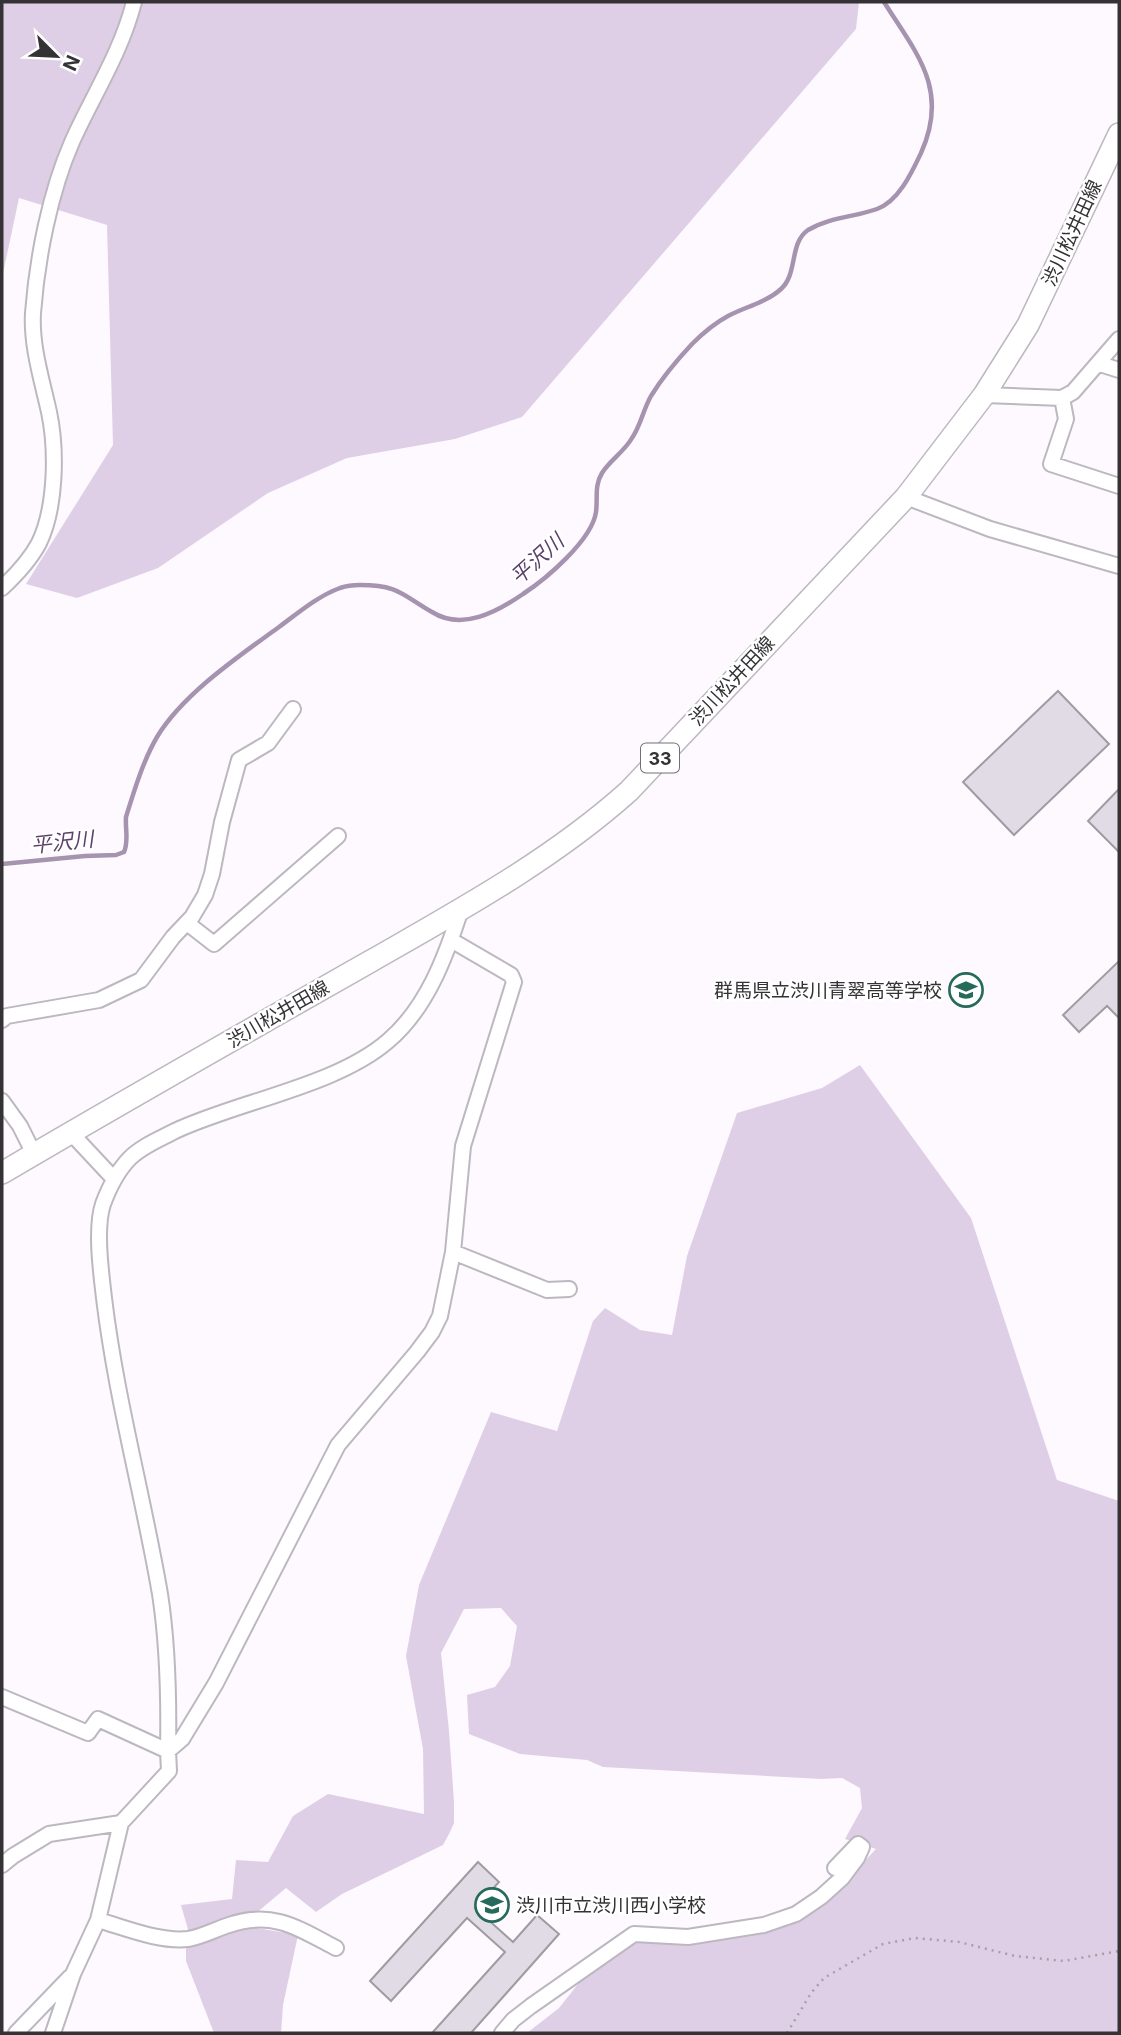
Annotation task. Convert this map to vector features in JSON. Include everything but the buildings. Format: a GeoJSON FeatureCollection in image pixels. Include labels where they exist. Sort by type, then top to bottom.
{"type":"FeatureCollection","features":[{"type":"Feature","properties":{"kind":"main road","name":"渋川松井田線"},"geometry":{"type":"LineString","coordinates":[[2,1173],[461,909],[567,842],[629,792],[906,497],[984,395],[1033,315],[1119,134]]}},
{"type":"Feature","properties":{"kind":"street"},"geometry":{"type":"LineString","coordinates":[[2,588],[18,574],[39,542],[50,506],[53,444],[49,413],[40,379],[33,316],[37,273],[49,215],[71,145],[113,63],[128,26],[134,2]]}},
{"type":"Feature","properties":{"kind":"street"},"geometry":{"type":"LineString","coordinates":[[984,395],[1062,398],[1073,392],[1119,339]]}},
{"type":"Feature","properties":{"kind":"street"},"geometry":{"type":"LineString","coordinates":[[1100,363],[1119,370]]}},
{"type":"Feature","properties":{"kind":"street"},"geometry":{"type":"LineString","coordinates":[[1062,398],[1066,419],[1051,464],[1119,486]]}},
{"type":"Feature","properties":{"kind":"street"},"geometry":{"type":"LineString","coordinates":[[906,497],[990,529],[1119,566]]}},
{"type":"Feature","properties":{"kind":"street"},"geometry":{"type":"LineString","coordinates":[[2,1020],[7,1016],[99,1000],[141,981],[173,937],[187,923],[205,895],[239,760],[268,743],[293,709]]}},
{"type":"Feature","properties":{"kind":"street"},"geometry":{"type":"LineString","coordinates":[[187,923],[215,944],[338,836]]}},
{"type":"Feature","properties":{"kind":"street"},"geometry":{"type":"LineString","coordinates":[[53,2033],[73,1974],[98,1920],[121,1823],[169,1771],[170,1691],[160,1596],[111,1354],[100,1262],[103,1205],[114,1179],[130,1158],[165,1136],[197,1121],[323,1077],[372,1053],[389,1040],[419,1006],[436,976],[461,909]]}},
{"type":"Feature","properties":{"kind":"street"},"geometry":{"type":"LineString","coordinates":[[168,1751],[182,1739],[216,1683],[338,1445],[432,1332],[442,1306],[453,1252],[463,1146],[514,982],[511,975],[451,940]]}},
{"type":"Feature","properties":{"kind":"street"},"geometry":{"type":"LineString","coordinates":[[2,1101],[20,1126],[34,1154]]}},
{"type":"Feature","properties":{"kind":"street"},"geometry":{"type":"LineString","coordinates":[[71,1133],[114,1179]]}},
{"type":"Feature","properties":{"kind":"street"},"geometry":{"type":"LineString","coordinates":[[453,1252],[547,1290],[569,1289]]}},
{"type":"Feature","properties":{"kind":"street"},"geometry":{"type":"LineString","coordinates":[[2,1697],[88,1733],[98,1719],[168,1751]]}},
{"type":"Feature","properties":{"kind":"street"},"geometry":{"type":"LineString","coordinates":[[2,1866],[13,1856],[50,1834],[121,1823]]}},
{"type":"Feature","properties":{"kind":"street"},"geometry":{"type":"LineString","coordinates":[[502,2033],[531,2006],[634,1934],[688,1937],[764,1925],[796,1914],[821,1898],[842,1878],[862,1847],[858,1844],[835,1868]]}},
{"type":"Feature","properties":{"kind":"street"},"geometry":{"type":"LineString","coordinates":[[98,1920],[160,1937],[188,1939],[248,1920],[270,1918],[285,1922],[336,1948]]}},
{"type":"Feature","properties":{"kind":"street"},"geometry":{"type":"LineString","coordinates":[[16,2033],[73,1974]]}},
{"type":"Feature","properties":{"kind":"path"},"geometry":{"type":"LineString","coordinates":[[787,2033],[811,1993],[824,1978],[883,1944],[915,1938],[959,1942],[1015,1956],[1064,1961],[1119,1951]]}},
{"type":"Feature","properties":{"kind":"shaded area"},"geometry":{"type":"Polygon","coordinates":[[[2,2],[859,2],[856,29],[522,417],[455,439],[347,458],[268,493],[158,568],[77,598],[26,584],[113,445],[107,225],[19,198],[2,278],[2,2]]]}},
{"type":"Feature","properties":{"kind":"shaded area"},"geometry":{"type":"Polygon","coordinates":[[[860,1065],[971,1218],[1057,1480],[1119,1501],[1119,2033],[527,2033],[559,2008],[582,1979],[637,1938],[799,1917],[823,1905],[876,1849],[845,1839],[862,1808],[860,1788],[842,1778],[603,1767],[587,1760],[520,1754],[469,1734],[467,1695],[495,1687],[510,1666],[517,1626],[501,1608],[464,1609],[441,1653],[454,1802],[454,1823],[443,1845],[342,1894],[316,1912],[286,1888],[255,1914],[233,1916],[189,1933],[181,1905],[232,1899],[236,1860],[268,1862],[293,1816],[328,1794],[424,1814],[423,1749],[406,1656],[419,1585],[491,1412],[557,1431],[593,1321],[605,1308],[640,1330],[672,1335],[687,1256],[737,1113],[822,1088],[860,1065]]]}},
{"type":"Feature","properties":{"kind":"shaded area"},"geometry":{"type":"Polygon","coordinates":[[[257,1928],[298,1935],[283,2005],[281,2033],[214,2033],[186,1961],[186,1947],[257,1928]]]}},
{"type":"Feature","properties":{"kind":"waterway","name":"平沢川"},"geometry":{"type":"LineString","coordinates":[[2,864],[116,855],[124,852],[127,839],[126,817],[143,766],[168,721],[213,677],[324,596],[350,586],[383,587],[399,592],[443,617],[467,619],[491,613],[513,601],[544,579],[567,558],[593,523],[598,483],[602,473],[629,443],[651,396],[686,350],[718,322],[781,289],[790,275],[798,243],[808,230],[825,222],[869,212],[885,205],[909,177],[929,130],[932,110],[930,91],[917,55],[884,2]]}},
{"type":"Feature","properties":{"kind":"place","name":"群馬県立渋川青翠高等学校"},"geometry":{"type":"Point","coordinates":[966,990]}},
{"type":"Feature","properties":{"kind":"place","name":"渋川市立渋川西小学校"},"geometry":{"type":"Point","coordinates":[492,1905]}}]}
